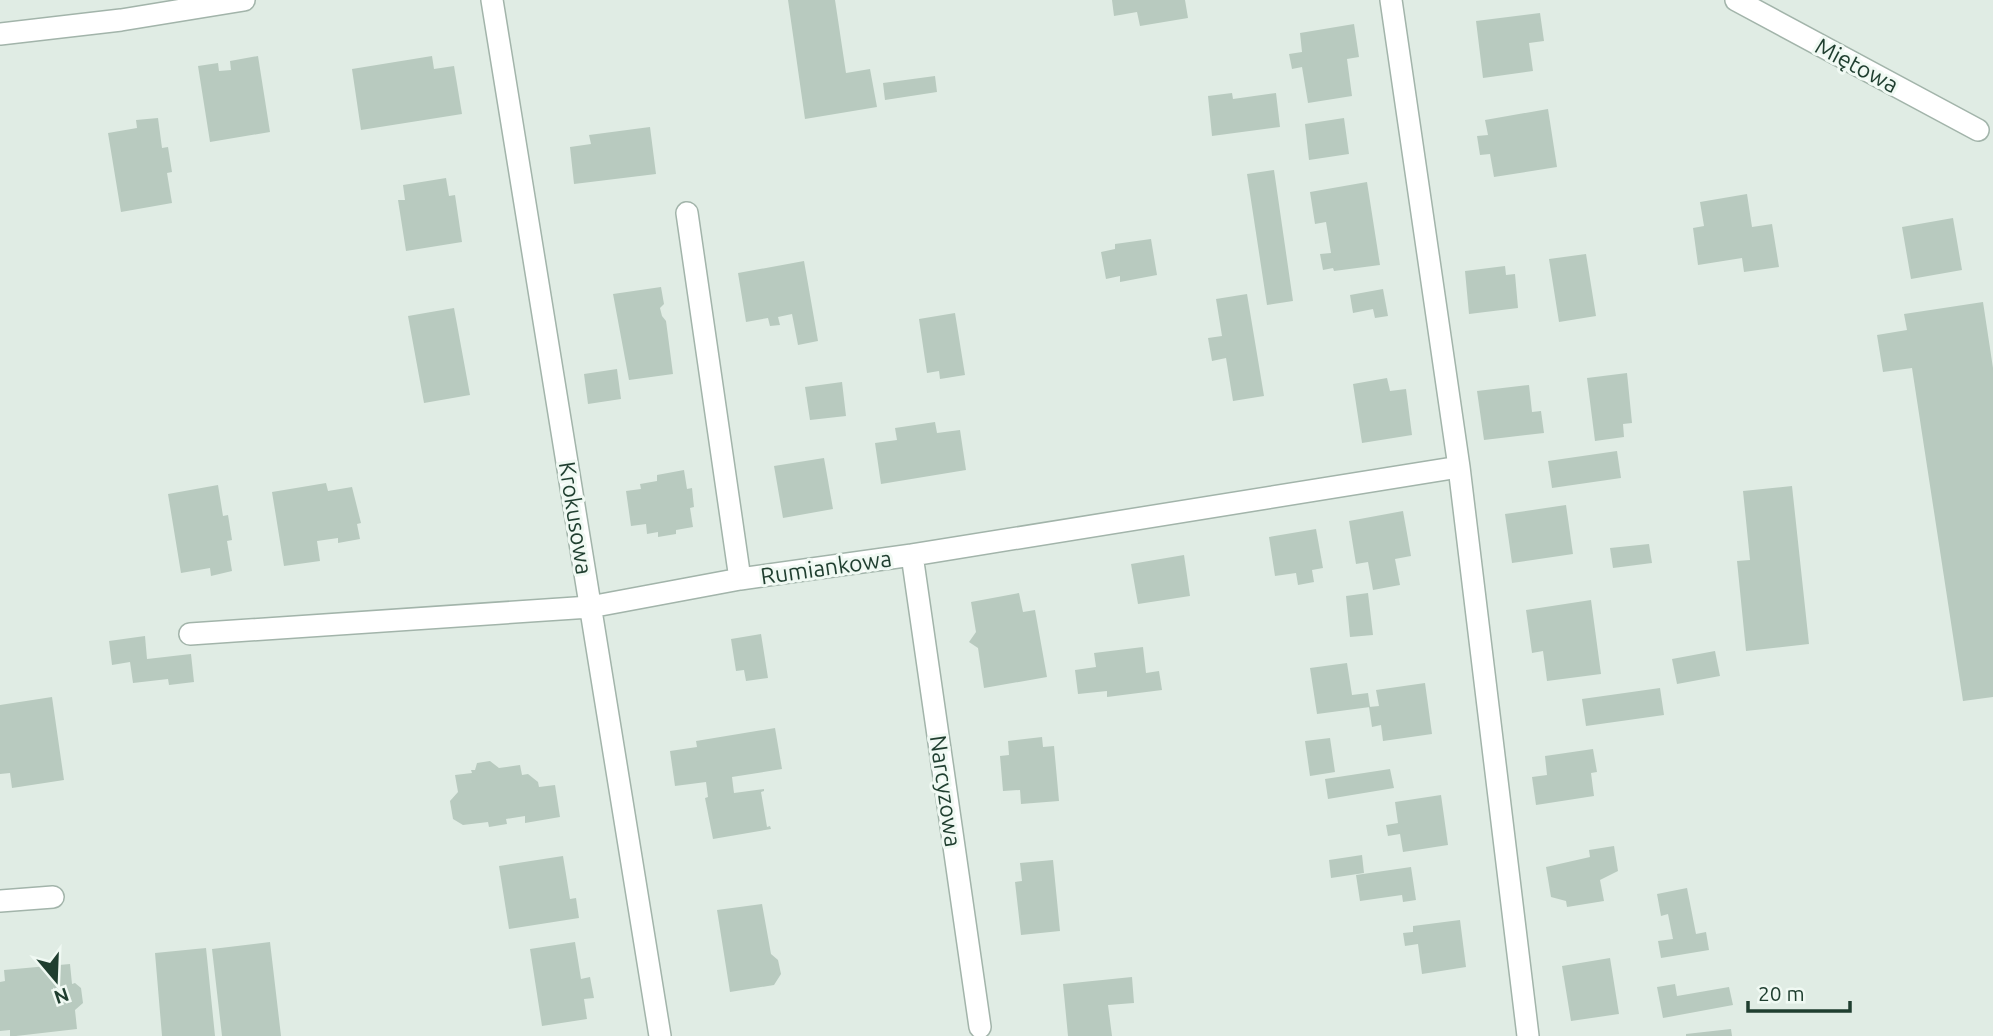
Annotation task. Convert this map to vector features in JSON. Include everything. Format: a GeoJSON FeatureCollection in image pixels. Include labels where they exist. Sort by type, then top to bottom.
{"type":"FeatureCollection","features":[{"type":"Feature","properties":{"kind":"street"},"geometry":{"type":"LineString","coordinates":[[0,34],[121,20],[244,0]]}},
{"type":"Feature","properties":{"kind":"street","name":"Krokusowa"},"geometry":{"type":"LineString","coordinates":[[492,0],[660,1036]]}},
{"type":"Feature","properties":{"kind":"street"},"geometry":{"type":"LineString","coordinates":[[1391,0],[1459,467],[1528,1036]]}},
{"type":"Feature","properties":{"kind":"street","name":"Miętowa"},"geometry":{"type":"LineString","coordinates":[[1736,0],[1978,130]]}},
{"type":"Feature","properties":{"kind":"street"},"geometry":{"type":"LineString","coordinates":[[687,213],[740,579]]}},
{"type":"Feature","properties":{"kind":"street","name":"Rumiankowa"},"geometry":{"type":"LineString","coordinates":[[190,635],[590,607],[740,579],[912,555],[1459,467]]}},
{"type":"Feature","properties":{"kind":"street","name":"Narcyzowa"},"geometry":{"type":"LineString","coordinates":[[912,555],[981,1027]]}},
{"type":"Feature","properties":{"kind":"street"},"geometry":{"type":"LineString","coordinates":[[0,901],[52,897]]}},
{"type":"Feature","properties":{"kind":"building"},"geometry":{"type":"Polygon","coordinates":[[[788,0],[835,0],[846,73],[870,69],[877,107],[805,119],[788,0]]]}},
{"type":"Feature","properties":{"kind":"building"},"geometry":{"type":"Polygon","coordinates":[[[1112,0],[1185,0],[1188,18],[1140,26],[1137,12],[1114,16],[1112,0]]]}},
{"type":"Feature","properties":{"kind":"building"},"geometry":{"type":"Polygon","coordinates":[[[1540,13],[1544,41],[1529,43],[1533,71],[1483,78],[1476,21],[1540,13]]]}},
{"type":"Feature","properties":{"kind":"building"},"geometry":{"type":"Polygon","coordinates":[[[1354,24],[1359,57],[1347,59],[1352,96],[1308,103],[1302,67],[1292,69],[1289,54],[1302,52],[1300,33],[1354,24]]]}},
{"type":"Feature","properties":{"kind":"building"},"geometry":{"type":"Polygon","coordinates":[[[258,56],[270,132],[210,142],[198,66],[218,63],[219,71],[231,70],[230,61],[258,56]]]}},
{"type":"Feature","properties":{"kind":"building"},"geometry":{"type":"Polygon","coordinates":[[[432,56],[434,69],[454,66],[462,114],[361,130],[352,69],[432,56]]]}},
{"type":"Feature","properties":{"kind":"building"},"geometry":{"type":"Polygon","coordinates":[[[935,76],[937,92],[885,100],[883,83],[935,76]]]}},
{"type":"Feature","properties":{"kind":"building"},"geometry":{"type":"Polygon","coordinates":[[[1232,93],[1233,99],[1276,93],[1280,127],[1212,136],[1208,96],[1232,93]]]}},
{"type":"Feature","properties":{"kind":"building"},"geometry":{"type":"Polygon","coordinates":[[[1548,109],[1557,167],[1494,177],[1490,154],[1480,155],[1477,136],[1488,135],[1485,120],[1548,109]]]}},
{"type":"Feature","properties":{"kind":"building"},"geometry":{"type":"Polygon","coordinates":[[[158,118],[162,148],[168,147],[172,172],[167,173],[172,203],[121,212],[108,133],[137,128],[136,120],[158,118]]]}},
{"type":"Feature","properties":{"kind":"building"},"geometry":{"type":"Polygon","coordinates":[[[1344,118],[1349,154],[1309,160],[1305,124],[1344,118]]]}},
{"type":"Feature","properties":{"kind":"building"},"geometry":{"type":"Polygon","coordinates":[[[650,127],[656,174],[574,184],[570,147],[591,144],[589,135],[650,127]]]}},
{"type":"Feature","properties":{"kind":"building"},"geometry":{"type":"Polygon","coordinates":[[[1274,170],[1293,301],[1267,305],[1247,174],[1274,170]]]}},
{"type":"Feature","properties":{"kind":"building"},"geometry":{"type":"Polygon","coordinates":[[[446,178],[449,196],[455,195],[462,242],[406,251],[398,200],[405,200],[403,185],[446,178]]]}},
{"type":"Feature","properties":{"kind":"building"},"geometry":{"type":"Polygon","coordinates":[[[1367,182],[1380,265],[1323,270],[1320,254],[1331,253],[1326,222],[1315,224],[1310,192],[1367,182]]]}},
{"type":"Feature","properties":{"kind":"building"},"geometry":{"type":"Polygon","coordinates":[[[1747,194],[1752,227],[1772,224],[1779,267],[1744,272],[1742,258],[1698,265],[1693,228],[1704,226],[1700,202],[1747,194]]]}},
{"type":"Feature","properties":{"kind":"building"},"geometry":{"type":"Polygon","coordinates":[[[1953,218],[1962,270],[1911,279],[1902,227],[1953,218]]]}},
{"type":"Feature","properties":{"kind":"building"},"geometry":{"type":"Polygon","coordinates":[[[1151,239],[1157,275],[1120,282],[1120,276],[1106,279],[1101,252],[1115,249],[1115,244],[1151,239]]]}},
{"type":"Feature","properties":{"kind":"building"},"geometry":{"type":"Polygon","coordinates":[[[1586,254],[1596,316],[1559,322],[1549,259],[1586,254]]]}},
{"type":"Feature","properties":{"kind":"building"},"geometry":{"type":"Polygon","coordinates":[[[804,261],[818,341],[798,345],[792,314],[778,317],[780,325],[770,326],[768,318],[746,322],[738,273],[804,261]]]}},
{"type":"Feature","properties":{"kind":"building"},"geometry":{"type":"Polygon","coordinates":[[[1505,266],[1506,275],[1515,274],[1518,308],[1469,314],[1465,271],[1505,266]]]}},
{"type":"Feature","properties":{"kind":"building"},"geometry":{"type":"Polygon","coordinates":[[[661,287],[664,304],[660,308],[666,321],[673,374],[629,380],[613,294],[661,287]]]}},
{"type":"Feature","properties":{"kind":"building"},"geometry":{"type":"Polygon","coordinates":[[[1383,289],[1388,316],[1375,318],[1373,309],[1353,313],[1350,295],[1383,289]]]}},
{"type":"Feature","properties":{"kind":"building"},"geometry":{"type":"Polygon","coordinates":[[[1247,294],[1264,396],[1233,401],[1226,358],[1212,361],[1208,338],[1222,336],[1216,299],[1247,294]]]}},
{"type":"Feature","properties":{"kind":"building"},"geometry":{"type":"Polygon","coordinates":[[[1983,302],[1993,368],[1993,697],[1963,701],[1912,368],[1883,372],[1877,335],[1907,330],[1904,314],[1983,302]]]}},
{"type":"Feature","properties":{"kind":"building"},"geometry":{"type":"Polygon","coordinates":[[[454,308],[470,395],[424,403],[408,316],[454,308]]]}},
{"type":"Feature","properties":{"kind":"building"},"geometry":{"type":"Polygon","coordinates":[[[955,313],[965,375],[940,379],[939,371],[927,373],[919,319],[955,313]]]}},
{"type":"Feature","properties":{"kind":"building"},"geometry":{"type":"Polygon","coordinates":[[[617,369],[621,399],[588,404],[584,374],[617,369]]]}},
{"type":"Feature","properties":{"kind":"building"},"geometry":{"type":"Polygon","coordinates":[[[1627,373],[1632,423],[1623,424],[1624,437],[1595,441],[1587,378],[1627,373]]]}},
{"type":"Feature","properties":{"kind":"building"},"geometry":{"type":"Polygon","coordinates":[[[1387,378],[1390,391],[1406,389],[1412,435],[1362,443],[1353,384],[1387,378]]]}},
{"type":"Feature","properties":{"kind":"building"},"geometry":{"type":"Polygon","coordinates":[[[842,382],[846,416],[810,420],[805,387],[842,382]]]}},
{"type":"Feature","properties":{"kind":"building"},"geometry":{"type":"Polygon","coordinates":[[[1529,385],[1532,412],[1541,411],[1544,433],[1484,440],[1477,391],[1529,385]]]}},
{"type":"Feature","properties":{"kind":"building"},"geometry":{"type":"Polygon","coordinates":[[[935,422],[937,433],[960,430],[966,470],[881,484],[875,443],[897,440],[895,428],[935,422]]]}},
{"type":"Feature","properties":{"kind":"building"},"geometry":{"type":"Polygon","coordinates":[[[1617,451],[1621,478],[1552,488],[1548,461],[1617,451]]]}},
{"type":"Feature","properties":{"kind":"building"},"geometry":{"type":"Polygon","coordinates":[[[824,458],[833,509],[783,518],[774,466],[824,458]]]}},
{"type":"Feature","properties":{"kind":"building"},"geometry":{"type":"Polygon","coordinates":[[[684,470],[687,489],[692,488],[694,507],[690,508],[693,527],[658,537],[658,532],[647,534],[646,524],[631,526],[626,491],[641,489],[640,484],[657,481],[657,475],[684,470]]]}},
{"type":"Feature","properties":{"kind":"building"},"geometry":{"type":"Polygon","coordinates":[[[326,483],[328,491],[352,487],[361,523],[357,524],[360,539],[338,543],[338,538],[317,541],[320,561],[284,566],[272,492],[326,483]]]}},
{"type":"Feature","properties":{"kind":"building"},"geometry":{"type":"Polygon","coordinates":[[[218,485],[223,516],[228,515],[232,540],[227,541],[232,571],[211,576],[210,568],[181,573],[168,494],[218,485]]]}},
{"type":"Feature","properties":{"kind":"building"},"geometry":{"type":"Polygon","coordinates":[[[1792,486],[1809,644],[1746,651],[1737,561],[1750,560],[1743,491],[1792,486]]]}},
{"type":"Feature","properties":{"kind":"building"},"geometry":{"type":"Polygon","coordinates":[[[1566,505],[1573,554],[1512,563],[1505,514],[1566,505]]]}},
{"type":"Feature","properties":{"kind":"building"},"geometry":{"type":"Polygon","coordinates":[[[1403,511],[1411,556],[1395,559],[1400,585],[1373,590],[1368,562],[1356,564],[1349,521],[1403,511]]]}},
{"type":"Feature","properties":{"kind":"building"},"geometry":{"type":"Polygon","coordinates":[[[1316,529],[1323,568],[1312,570],[1314,582],[1298,585],[1296,573],[1275,576],[1269,537],[1316,529]]]}},
{"type":"Feature","properties":{"kind":"building"},"geometry":{"type":"Polygon","coordinates":[[[1649,544],[1652,563],[1613,568],[1610,548],[1649,544]]]}},
{"type":"Feature","properties":{"kind":"building"},"geometry":{"type":"Polygon","coordinates":[[[1184,555],[1190,596],[1138,604],[1131,564],[1184,555]]]}},
{"type":"Feature","properties":{"kind":"building"},"geometry":{"type":"Polygon","coordinates":[[[1019,593],[1023,612],[1035,610],[1047,677],[984,688],[978,648],[969,642],[976,632],[971,602],[1019,593]]]}},
{"type":"Feature","properties":{"kind":"building"},"geometry":{"type":"Polygon","coordinates":[[[1368,593],[1373,635],[1350,637],[1346,596],[1368,593]]]}},
{"type":"Feature","properties":{"kind":"building"},"geometry":{"type":"Polygon","coordinates":[[[1591,600],[1601,674],[1547,681],[1543,651],[1532,653],[1526,610],[1591,600]]]}},
{"type":"Feature","properties":{"kind":"building"},"geometry":{"type":"Polygon","coordinates":[[[761,634],[768,678],[746,681],[744,670],[736,671],[731,639],[761,634]]]}},
{"type":"Feature","properties":{"kind":"building"},"geometry":{"type":"Polygon","coordinates":[[[145,636],[147,659],[191,654],[194,682],[169,685],[168,679],[133,683],[130,662],[112,665],[109,641],[145,636]]]}},
{"type":"Feature","properties":{"kind":"building"},"geometry":{"type":"Polygon","coordinates":[[[1143,647],[1146,673],[1159,671],[1162,690],[1107,697],[1107,691],[1078,694],[1075,670],[1096,667],[1094,653],[1143,647]]]}},
{"type":"Feature","properties":{"kind":"building"},"geometry":{"type":"Polygon","coordinates":[[[1715,651],[1720,676],[1677,684],[1672,659],[1715,651]]]}},
{"type":"Feature","properties":{"kind":"building"},"geometry":{"type":"Polygon","coordinates":[[[1347,663],[1352,695],[1368,693],[1370,707],[1317,714],[1310,668],[1347,663]]]}},
{"type":"Feature","properties":{"kind":"building"},"geometry":{"type":"Polygon","coordinates":[[[1425,683],[1432,734],[1383,741],[1381,725],[1372,727],[1369,707],[1379,706],[1376,690],[1425,683]]]}},
{"type":"Feature","properties":{"kind":"building"},"geometry":{"type":"Polygon","coordinates":[[[1660,688],[1664,715],[1586,726],[1582,699],[1660,688]]]}},
{"type":"Feature","properties":{"kind":"building"},"geometry":{"type":"Polygon","coordinates":[[[52,697],[64,780],[12,788],[10,773],[0,774],[0,705],[52,697]]]}},
{"type":"Feature","properties":{"kind":"building"},"geometry":{"type":"Polygon","coordinates":[[[775,728],[782,769],[732,777],[734,793],[764,789],[761,792],[767,827],[770,826],[771,829],[713,839],[705,798],[708,797],[706,782],[675,786],[670,751],[697,747],[696,741],[775,728]]]}},
{"type":"Feature","properties":{"kind":"building"},"geometry":{"type":"Polygon","coordinates":[[[1042,737],[1043,747],[1054,746],[1059,801],[1021,804],[1020,790],[1003,791],[1000,756],[1009,755],[1008,741],[1042,737]]]}},
{"type":"Feature","properties":{"kind":"building"},"geometry":{"type":"Polygon","coordinates":[[[1330,738],[1335,772],[1310,776],[1305,741],[1330,738]]]}},
{"type":"Feature","properties":{"kind":"building"},"geometry":{"type":"Polygon","coordinates":[[[1593,749],[1597,772],[1591,773],[1594,796],[1536,805],[1532,777],[1547,775],[1545,756],[1593,749]]]}},
{"type":"Feature","properties":{"kind":"building"},"geometry":{"type":"Polygon","coordinates":[[[490,761],[499,768],[520,765],[522,775],[528,774],[538,782],[539,787],[555,785],[560,817],[525,823],[525,816],[506,819],[507,824],[489,827],[488,822],[463,825],[453,819],[450,801],[458,792],[455,775],[472,773],[471,770],[475,770],[477,763],[490,761]]]}},
{"type":"Feature","properties":{"kind":"building"},"geometry":{"type":"Polygon","coordinates":[[[1390,769],[1394,788],[1328,799],[1325,779],[1390,769]]]}},
{"type":"Feature","properties":{"kind":"building"},"geometry":{"type":"Polygon","coordinates":[[[1441,795],[1448,845],[1403,852],[1400,834],[1388,836],[1386,825],[1398,823],[1395,802],[1441,795]]]}},
{"type":"Feature","properties":{"kind":"building"},"geometry":{"type":"Polygon","coordinates":[[[1614,846],[1618,871],[1600,880],[1604,901],[1567,907],[1566,901],[1551,897],[1546,867],[1590,857],[1589,850],[1614,846]]]}},
{"type":"Feature","properties":{"kind":"building"},"geometry":{"type":"Polygon","coordinates":[[[1362,855],[1364,873],[1331,878],[1329,860],[1362,855]]]}},
{"type":"Feature","properties":{"kind":"building"},"geometry":{"type":"Polygon","coordinates":[[[563,856],[570,899],[576,898],[579,918],[509,929],[499,866],[563,856]]]}},
{"type":"Feature","properties":{"kind":"building"},"geometry":{"type":"Polygon","coordinates":[[[1053,860],[1060,931],[1021,935],[1015,882],[1022,881],[1020,863],[1053,860]]]}},
{"type":"Feature","properties":{"kind":"building"},"geometry":{"type":"Polygon","coordinates":[[[1411,867],[1416,900],[1403,902],[1402,895],[1360,901],[1356,875],[1411,867]]]}},
{"type":"Feature","properties":{"kind":"building"},"geometry":{"type":"Polygon","coordinates":[[[1687,888],[1696,934],[1706,932],[1709,950],[1661,958],[1658,941],[1673,939],[1668,914],[1661,916],[1657,894],[1687,888]]]}},
{"type":"Feature","properties":{"kind":"building"},"geometry":{"type":"Polygon","coordinates":[[[762,904],[771,954],[778,960],[781,974],[774,985],[730,992],[717,910],[762,904]]]}},
{"type":"Feature","properties":{"kind":"building"},"geometry":{"type":"Polygon","coordinates":[[[1460,920],[1466,967],[1422,974],[1418,944],[1405,946],[1403,933],[1413,932],[1413,926],[1460,920]]]}},
{"type":"Feature","properties":{"kind":"building"},"geometry":{"type":"Polygon","coordinates":[[[270,942],[281,1036],[222,1036],[212,949],[270,942]]]}},
{"type":"Feature","properties":{"kind":"building"},"geometry":{"type":"Polygon","coordinates":[[[575,942],[581,979],[590,977],[594,998],[584,999],[587,1019],[542,1026],[530,949],[575,942]]]}},
{"type":"Feature","properties":{"kind":"building"},"geometry":{"type":"Polygon","coordinates":[[[206,948],[215,1036],[162,1036],[155,953],[206,948]]]}},
{"type":"Feature","properties":{"kind":"building"},"geometry":{"type":"Polygon","coordinates":[[[1610,958],[1619,1014],[1571,1021],[1562,966],[1610,958]]]}},
{"type":"Feature","properties":{"kind":"building"},"geometry":{"type":"Polygon","coordinates":[[[70,964],[72,984],[75,983],[81,988],[83,1003],[75,1010],[77,1029],[16,1036],[10,1036],[10,1030],[0,1031],[0,982],[5,981],[4,970],[70,964]]]}},
{"type":"Feature","properties":{"kind":"building"},"geometry":{"type":"Polygon","coordinates":[[[1132,977],[1134,1003],[1108,1005],[1112,1036],[1068,1036],[1063,984],[1132,977]]]}},
{"type":"Feature","properties":{"kind":"building"},"geometry":{"type":"Polygon","coordinates":[[[1675,984],[1677,996],[1729,987],[1733,1005],[1663,1018],[1657,987],[1675,984]]]}},
{"type":"Feature","properties":{"kind":"building"},"geometry":{"type":"Polygon","coordinates":[[[1731,1029],[1732,1036],[1686,1036],[1686,1034],[1731,1029]]]}}]}
